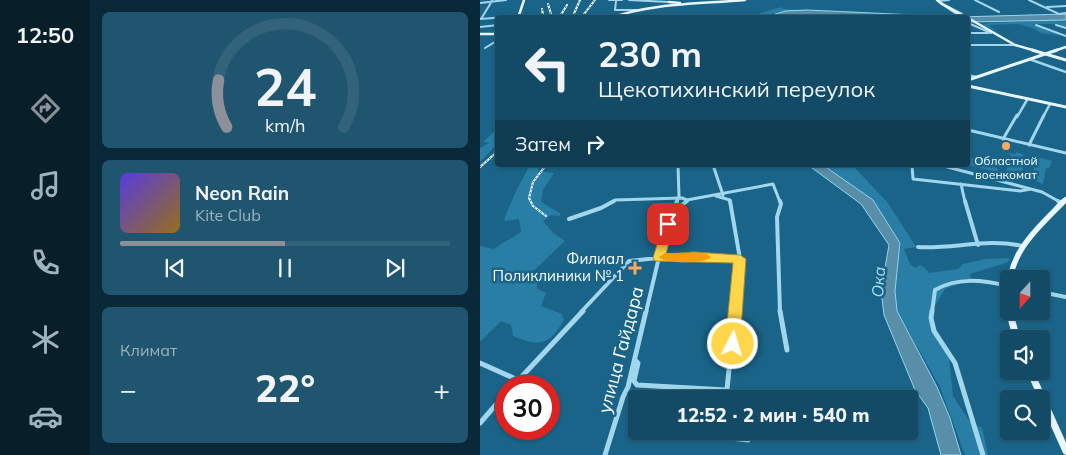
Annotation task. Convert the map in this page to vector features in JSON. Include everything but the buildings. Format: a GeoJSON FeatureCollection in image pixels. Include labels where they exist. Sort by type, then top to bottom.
{"type":"FeatureCollection","features":[{"type":"Feature","properties":{"kind":"main road"},"geometry":{"type":"LineString","coordinates":[[519,15],[524,0]]}},
{"type":"Feature","properties":{"kind":"main road"},"geometry":{"type":"LineString","coordinates":[[620,15],[638,10],[738,0]]}},
{"type":"Feature","properties":{"kind":"main road"},"geometry":{"type":"LineString","coordinates":[[619,15],[628,12],[690,4],[745,0]]}},
{"type":"Feature","properties":{"kind":"main road"},"geometry":{"type":"LineString","coordinates":[[667,1],[690,4]]}},
{"type":"Feature","properties":{"kind":"main road"},"geometry":{"type":"LineString","coordinates":[[667,1],[672,4],[671,6]]}},
{"type":"Feature","properties":{"kind":"main road"},"geometry":{"type":"LineString","coordinates":[[940,2],[962,15]]}},
{"type":"Feature","properties":{"kind":"main road"},"geometry":{"type":"LineString","coordinates":[[970,20],[1015,45],[1066,60]]}},
{"type":"Feature","properties":{"kind":"main road"},"geometry":{"type":"LineString","coordinates":[[480,34],[495,35]]}},
{"type":"Feature","properties":{"kind":"main road"},"geometry":{"type":"LineString","coordinates":[[970,79],[1066,47]]}},
{"type":"Feature","properties":{"kind":"main road"},"geometry":{"type":"LineString","coordinates":[[970,86],[1066,107]]}},
{"type":"Feature","properties":{"kind":"main road"},"geometry":{"type":"LineString","coordinates":[[1011,270],[1022,246],[1065,202]]}},
{"type":"Feature","properties":{"kind":"main road"},"geometry":{"type":"LineString","coordinates":[[1034,380],[1066,451]]}},
{"type":"Feature","properties":{"kind":"street"},"geometry":{"type":"LineString","coordinates":[[481,1],[506,0]]}},
{"type":"Feature","properties":{"kind":"street"},"geometry":{"type":"LineString","coordinates":[[609,0],[622,0]]}},
{"type":"Feature","properties":{"kind":"street"},"geometry":{"type":"LineString","coordinates":[[629,0],[667,1]]}},
{"type":"Feature","properties":{"kind":"street"},"geometry":{"type":"LineString","coordinates":[[940,2],[950,0]]}},
{"type":"Feature","properties":{"kind":"street"},"geometry":{"type":"LineString","coordinates":[[975,0],[999,12]]}},
{"type":"Feature","properties":{"kind":"street"},"geometry":{"type":"LineString","coordinates":[[1028,0],[1059,14],[1066,13]]}},
{"type":"Feature","properties":{"kind":"street"},"geometry":{"type":"LineString","coordinates":[[481,19],[492,1]]}},
{"type":"Feature","properties":{"kind":"street"},"geometry":{"type":"LineString","coordinates":[[616,1],[615,10],[638,10]]}},
{"type":"Feature","properties":{"kind":"street"},"geometry":{"type":"LineString","coordinates":[[940,2],[947,5],[962,14],[956,14],[940,2]]}},
{"type":"Feature","properties":{"kind":"street"},"geometry":{"type":"LineString","coordinates":[[1045,7],[1066,6]]}},
{"type":"Feature","properties":{"kind":"street"},"geometry":{"type":"LineString","coordinates":[[481,19],[495,18]]}},
{"type":"Feature","properties":{"kind":"street"},"geometry":{"type":"LineString","coordinates":[[970,24],[991,33],[970,33]]}},
{"type":"Feature","properties":{"kind":"street"},"geometry":{"type":"LineString","coordinates":[[480,27],[495,25]]}},
{"type":"Feature","properties":{"kind":"street"},"geometry":{"type":"LineString","coordinates":[[1036,25],[1066,36]]}},
{"type":"Feature","properties":{"kind":"street"},"geometry":{"type":"LineString","coordinates":[[1056,25],[1066,28]]}},
{"type":"Feature","properties":{"kind":"street"},"geometry":{"type":"LineString","coordinates":[[485,48],[495,42]]}},
{"type":"Feature","properties":{"kind":"street"},"geometry":{"type":"LineString","coordinates":[[970,44],[1015,45]]}},
{"type":"Feature","properties":{"kind":"street"},"geometry":{"type":"LineString","coordinates":[[1029,59],[1066,72]]}},
{"type":"Feature","properties":{"kind":"street"},"geometry":{"type":"LineString","coordinates":[[970,76],[976,77]]}},
{"type":"Feature","properties":{"kind":"street"},"geometry":{"type":"LineString","coordinates":[[1003,138],[1027,100]]}},
{"type":"Feature","properties":{"kind":"street"},"geometry":{"type":"LineString","coordinates":[[1029,145],[1050,104]]}},
{"type":"Feature","properties":{"kind":"street"},"geometry":{"type":"LineString","coordinates":[[970,130],[1066,153]]}},
{"type":"Feature","properties":{"kind":"street","name":"улица Гайдара"},"geometry":{"type":"LineString","coordinates":[[605,455],[623,397],[628,387],[659,258],[680,193],[678,167]]}},
{"type":"Feature","properties":{"kind":"street"},"geometry":{"type":"LineString","coordinates":[[634,360],[638,363],[634,381],[637,386],[726,390],[731,363],[740,259],[730,200],[723,195],[714,167]]}},
{"type":"Feature","properties":{"kind":"street"},"geometry":{"type":"LineString","coordinates":[[912,167],[913,179],[1020,191],[1031,189]]}},
{"type":"Feature","properties":{"kind":"street"},"geometry":{"type":"LineString","coordinates":[[948,167],[1031,189],[1065,202]]}},
{"type":"Feature","properties":{"kind":"street"},"geometry":{"type":"LineString","coordinates":[[569,219],[601,208],[615,200],[682,198],[687,200],[723,195],[773,184],[782,204],[777,217],[780,316],[787,350]]}},
{"type":"Feature","properties":{"kind":"street"},"geometry":{"type":"LineString","coordinates":[[961,184],[972,233],[978,245]]}},
{"type":"Feature","properties":{"kind":"street"},"geometry":{"type":"LineString","coordinates":[[673,212],[687,200]]}},
{"type":"Feature","properties":{"kind":"street"},"geometry":{"type":"LineString","coordinates":[[918,247],[931,248],[1001,243],[1022,246]]}},
{"type":"Feature","properties":{"kind":"street"},"geometry":{"type":"LineString","coordinates":[[523,375],[626,263],[632,260],[659,258],[740,259]]}},
{"type":"Feature","properties":{"kind":"street"},"geometry":{"type":"LineString","coordinates":[[983,455],[956,363],[934,330],[931,318],[935,290],[946,285],[973,281],[986,281],[1000,286]]}},
{"type":"Feature","properties":{"kind":"street"},"geometry":{"type":"LineString","coordinates":[[1050,294],[1066,297]]}},
{"type":"Feature","properties":{"kind":"street"},"geometry":{"type":"LineString","coordinates":[[480,363],[507,375]]}},
{"type":"Feature","properties":{"kind":"street"},"geometry":{"type":"LineString","coordinates":[[480,422],[495,405]]}},
{"type":"Feature","properties":{"kind":"shaded area"},"geometry":{"type":"Polygon","coordinates":[[[782,7],[783,9],[822,10],[768,15],[754,15],[782,7]]]}},
{"type":"Feature","properties":{"kind":"shaded area"},"geometry":{"type":"Polygon","coordinates":[[[807,10],[916,15],[772,15],[786,11],[807,10]]]}},
{"type":"Feature","properties":{"kind":"shaded area"},"geometry":{"type":"Polygon","coordinates":[[[833,11],[863,12],[839,13],[833,11]]]}},
{"type":"Feature","properties":{"kind":"shaded area"},"geometry":{"type":"Polygon","coordinates":[[[1066,14],[1066,20],[970,22],[970,17],[1066,14]]]}},
{"type":"Feature","properties":{"kind":"shaded area"},"geometry":{"type":"Polygon","coordinates":[[[1059,15],[1035,16],[970,16],[1059,15]]]}},
{"type":"Feature","properties":{"kind":"shaded area"},"geometry":{"type":"Polygon","coordinates":[[[1066,20],[1066,28],[1053,24],[1032,24],[1061,34],[1059,35],[1041,33],[1033,28],[1018,24],[988,25],[999,33],[982,25],[988,23],[1066,20]]]}},
{"type":"Feature","properties":{"kind":"shaded area"},"geometry":{"type":"Polygon","coordinates":[[[495,131],[495,146],[480,162],[480,148],[489,143],[483,142],[495,131]]]}},
{"type":"Feature","properties":{"kind":"shaded area"},"geometry":{"type":"Polygon","coordinates":[[[1016,152],[1023,154],[1023,170],[1018,172],[1011,171],[1008,179],[1000,171],[1006,172],[1011,155],[1006,153],[1016,154],[1016,152]]]}},
{"type":"Feature","properties":{"kind":"shaded area"},"geometry":{"type":"Polygon","coordinates":[[[1034,156],[1052,161],[1049,168],[1046,168],[1043,184],[1021,175],[1026,172],[1034,173],[1034,156]]]}},
{"type":"Feature","properties":{"kind":"shaded area"},"geometry":{"type":"Polygon","coordinates":[[[970,158],[997,162],[996,167],[1000,173],[970,166],[970,158]]]}},
{"type":"Feature","properties":{"kind":"shaded area"},"geometry":{"type":"Polygon","coordinates":[[[529,167],[539,167],[538,171],[554,173],[543,190],[541,202],[561,214],[559,216],[551,215],[543,221],[553,233],[565,241],[528,276],[534,277],[537,281],[537,289],[546,293],[541,306],[562,314],[564,320],[559,329],[543,342],[530,342],[513,336],[511,325],[501,321],[480,342],[480,246],[494,249],[521,231],[519,219],[506,221],[504,219],[529,167]]]}},
{"type":"Feature","properties":{"kind":"shaded area"},"geometry":{"type":"Polygon","coordinates":[[[811,167],[826,167],[873,200],[900,243],[895,291],[897,311],[937,387],[950,418],[961,455],[941,455],[928,408],[918,394],[918,390],[915,390],[884,315],[881,291],[889,245],[861,204],[811,167]]]}},
{"type":"Feature","properties":{"kind":"shaded area"},"geometry":{"type":"Polygon","coordinates":[[[827,167],[855,168],[888,203],[916,247],[904,249],[910,264],[915,268],[920,265],[929,273],[958,269],[963,264],[986,259],[1010,258],[1008,262],[970,274],[971,280],[945,289],[930,314],[949,358],[953,396],[972,425],[982,427],[988,455],[965,455],[940,387],[897,311],[895,291],[901,243],[873,200],[827,167]]]}},
{"type":"Feature","properties":{"kind":"railway"},"geometry":{"type":"LineString","coordinates":[[573,15],[580,0]]}},
{"type":"Feature","properties":{"kind":"railway"},"geometry":{"type":"LineString","coordinates":[[583,15],[595,0]]}},
{"type":"Feature","properties":{"kind":"railway"},"geometry":{"type":"LineString","coordinates":[[548,4],[551,14]]}},
{"type":"Feature","properties":{"kind":"railway"},"geometry":{"type":"LineString","coordinates":[[561,15],[567,5]]}},
{"type":"Feature","properties":{"kind":"railway"},"geometry":{"type":"LineString","coordinates":[[542,9],[543,15]]}},
{"type":"Feature","properties":{"kind":"railway"},"geometry":{"type":"LineString","coordinates":[[480,167],[495,154]]}},
{"type":"Feature","properties":{"kind":"railway"},"geometry":{"type":"LineString","coordinates":[[544,167],[533,182],[529,198],[533,206],[546,216]]}},
{"type":"Feature","properties":{"kind":"slow traffic"},"geometry":{"type":"LineString","coordinates":[[665,257],[705,257]]}},
{"type":"Feature","properties":{"kind":"place","name":"Областной военкомат"},"geometry":{"type":"Point","coordinates":[1006,146]}},
{"type":"Feature","properties":{"kind":"place","name":"Филиал Поликлиники № 1"},"geometry":{"type":"Point","coordinates":[635,268]}},
{"type":"Feature","properties":{"kind":"route"},"geometry":{"type":"LineString","coordinates":[[668,224],[659,258],[740,259],[733,344]]}},
{"type":"Feature","properties":{"kind":"water label","name":"Ока"},"geometry":{"type":"Point","coordinates":[878,282]}}]}
